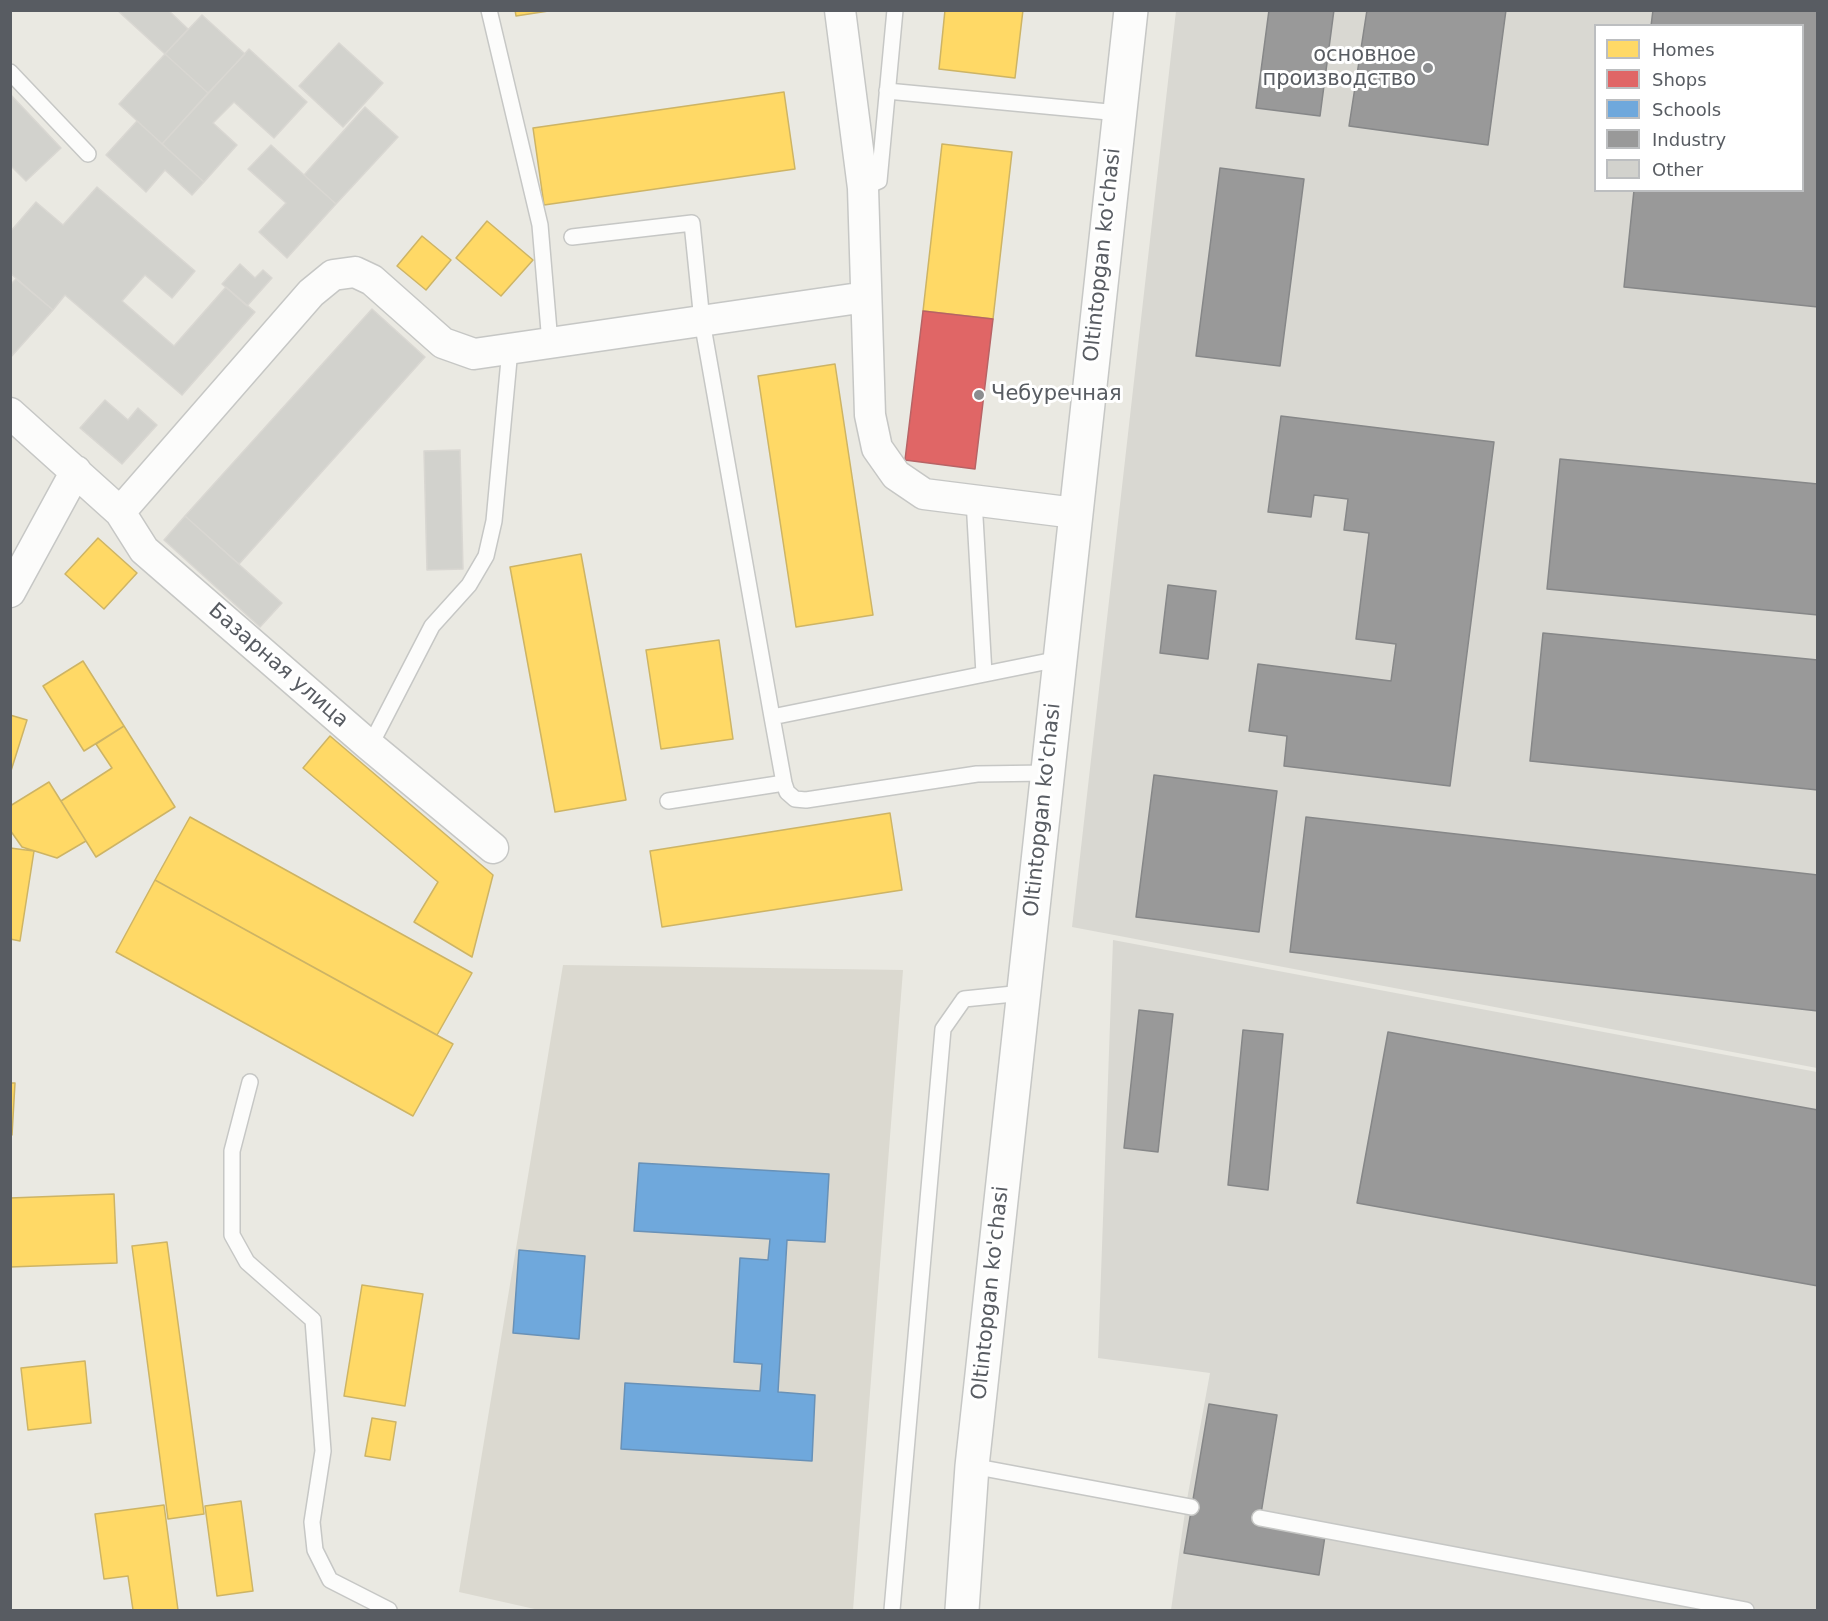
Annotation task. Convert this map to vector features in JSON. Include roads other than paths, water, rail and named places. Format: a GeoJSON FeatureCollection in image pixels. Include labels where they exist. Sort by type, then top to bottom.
{"type":"FeatureCollection","features":[{"type":"Feature","properties":{"kind":"street"},"geometry":{"type":"LineString","coordinates":[[840,10],[863,188],[870,415],[877,448],[896,475],[924,494],[1075,513]]}},
{"type":"Feature","properties":{"kind":"street","name":"Oltintopgan ko'chasi"},"geometry":{"type":"LineString","coordinates":[[962,1611],[972,1466],[1131,10]]}},
{"type":"Feature","properties":{"kind":"street"},"geometry":{"type":"LineString","coordinates":[[120,512],[311,293],[333,275],[355,272],[372,280],[443,343],[474,354],[866,297]]}},
{"type":"Feature","properties":{"kind":"street","name":"Базарная улица"},"geometry":{"type":"LineString","coordinates":[[10,413],[120,512],[144,550],[370,746],[493,848]]}},
{"type":"Feature","properties":{"kind":"street"},"geometry":{"type":"LineString","coordinates":[[10,592],[75,471]]}},
{"type":"Feature","properties":{"kind":"lane"},"geometry":{"type":"LineString","coordinates":[[489,10],[540,225],[550,343]]}},
{"type":"Feature","properties":{"kind":"lane"},"geometry":{"type":"LineString","coordinates":[[863,188],[879,181],[895,10]]}},
{"type":"Feature","properties":{"kind":"lane"},"geometry":{"type":"LineString","coordinates":[[10,72],[88,154]]}},
{"type":"Feature","properties":{"kind":"lane"},"geometry":{"type":"LineString","coordinates":[[887,91],[1119,113]]}},
{"type":"Feature","properties":{"kind":"lane"},"geometry":{"type":"LineString","coordinates":[[572,237],[692,223],[702,321],[784,783],[788,792],[795,799],[806,800],[977,774],[1047,773]]}},
{"type":"Feature","properties":{"kind":"lane"},"geometry":{"type":"LineString","coordinates":[[370,746],[432,626],[469,585],[486,556],[494,521],[510,349]]}},
{"type":"Feature","properties":{"kind":"lane"},"geometry":{"type":"LineString","coordinates":[[974,500],[984,674]]}},
{"type":"Feature","properties":{"kind":"lane"},"geometry":{"type":"LineString","coordinates":[[772,717],[1059,659]]}},
{"type":"Feature","properties":{"kind":"lane"},"geometry":{"type":"LineString","coordinates":[[668,801],[784,783]]}},
{"type":"Feature","properties":{"kind":"lane"},"geometry":{"type":"LineString","coordinates":[[891,1611],[943,1029],[964,999],[1023,993]]}},
{"type":"Feature","properties":{"kind":"lane"},"geometry":{"type":"LineString","coordinates":[[249,1082],[232,1151],[232,1235],[247,1262],[313,1320],[323,1451],[312,1522],[315,1550],[330,1580],[389,1611]]}},
{"type":"Feature","properties":{"kind":"lane"},"geometry":{"type":"LineString","coordinates":[[972,1466],[1191,1507]]}},
{"type":"Feature","properties":{"kind":"lane"},"geometry":{"type":"LineString","coordinates":[[1260,1518],[1746,1611]]}},
{"type":"Feature","properties":{"kind":"place","name":"основное производство"},"geometry":{"type":"Point","coordinates":[1428,68]}},
{"type":"Feature","properties":{"kind":"place","name":"Чебуречная"},"geometry":{"type":"Point","coordinates":[979,395]}}]}
